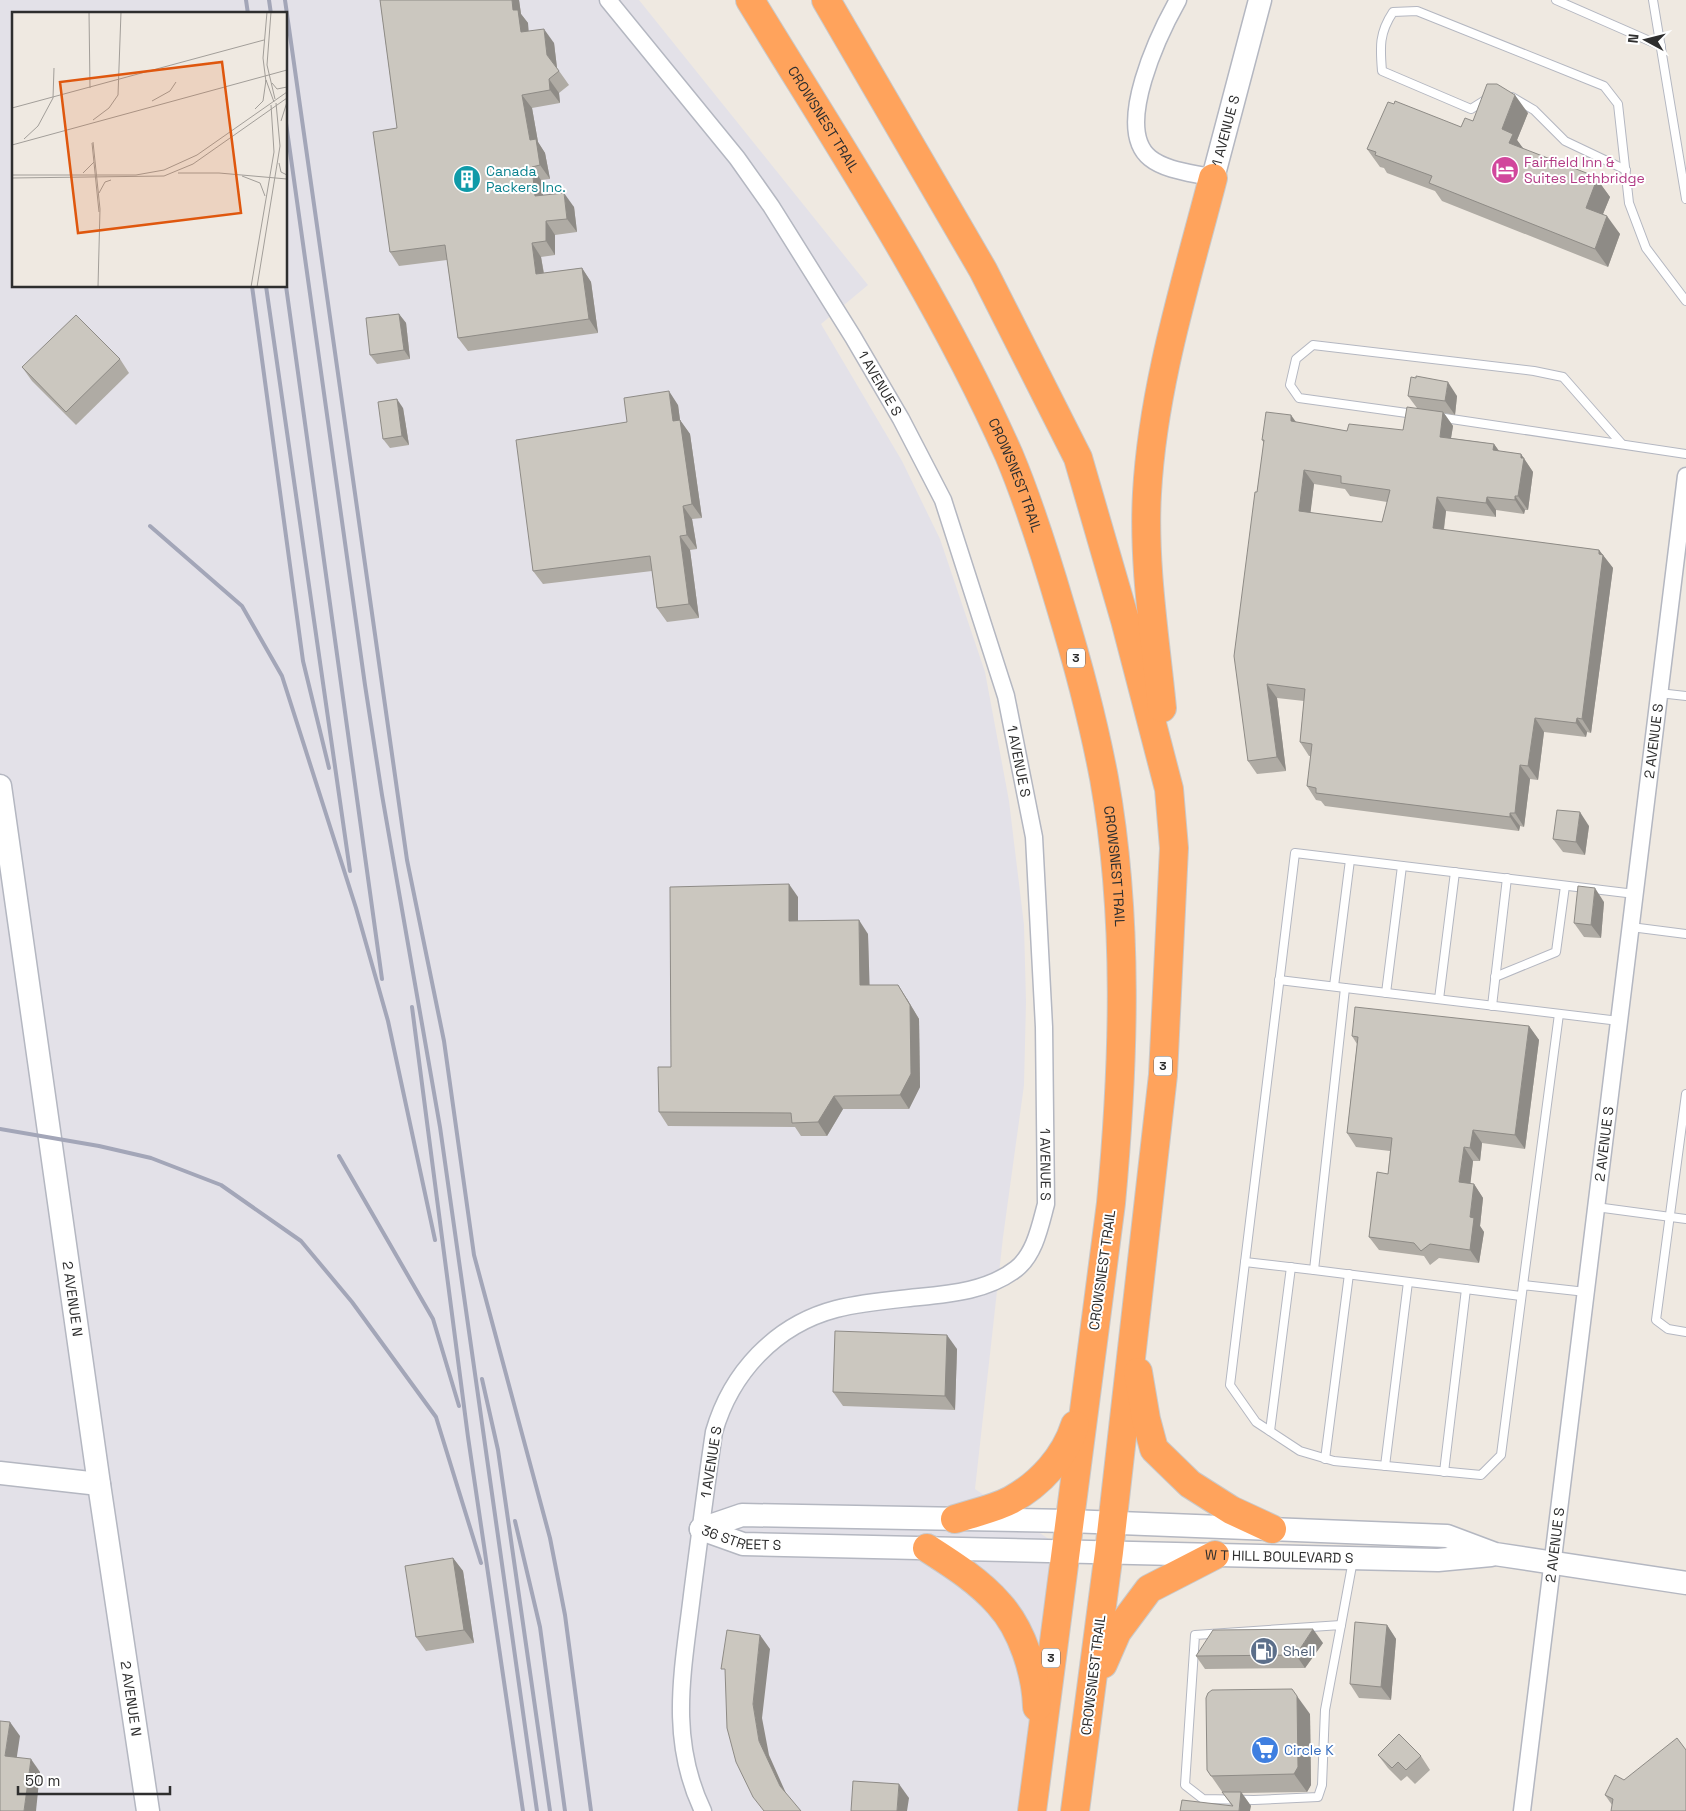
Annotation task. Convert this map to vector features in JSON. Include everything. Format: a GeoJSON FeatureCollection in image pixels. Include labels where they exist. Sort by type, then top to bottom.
{"type":"FeatureCollection","features":[{"type":"Feature","properties":{"kind":"highway","name":"CROWSNEST TRAIL"},"geometry":{"type":"LineString","coordinates":[[750,0],[934,304],[1010,458],[1043,545],[1086,695],[1104,779],[1114,858],[1122,1009],[1120,1102],[1113,1185],[1032,1811]]}},
{"type":"Feature","properties":{"kind":"highway","name":"CROWSNEST TRAIL"},"geometry":{"type":"LineString","coordinates":[[826,0],[983,270],[1078,458],[1125,620],[1169,789],[1174,848],[1163,1075],[1109,1552],[1075,1811]]}},
{"type":"Feature","properties":{"kind":"highway"},"geometry":{"type":"LineString","coordinates":[[1169,789],[1148,562],[1147,494],[1152,439],[1163,373],[1213,178]]}},
{"type":"Feature","properties":{"kind":"highway"},"geometry":{"type":"LineString","coordinates":[[1132,1341],[1146,1420],[1154,1449],[1190,1484],[1231,1510],[1272,1529]]}},
{"type":"Feature","properties":{"kind":"highway"},"geometry":{"type":"LineString","coordinates":[[955,1519],[1010,1501],[1040,1480],[1069,1443],[1086,1390]]}},
{"type":"Feature","properties":{"kind":"highway"},"geometry":{"type":"LineString","coordinates":[[927,1548],[957,1567],[1000,1604],[1027,1650],[1036,1696],[1038,1766]]}},
{"type":"Feature","properties":{"kind":"highway"},"geometry":{"type":"LineString","coordinates":[[1090,1693],[1117,1632],[1149,1589],[1214,1555]]}},
{"type":"Feature","properties":{"kind":"street","name":"1 AVENUE S"},"geometry":{"type":"LineString","coordinates":[[608,0],[737,158],[771,206],[853,337],[901,419],[943,500],[1006,696],[1034,837],[1044,1027],[1046,1204],[1036,1241],[1017,1268],[992,1282],[961,1292],[858,1304],[834,1310],[811,1319],[769,1343],[741,1374],[727,1395],[714,1432],[700,1529],[680,1697],[682,1749],[688,1774],[703,1811]]}},
{"type":"Feature","properties":{"kind":"street","name":"1 AVENUE S"},"geometry":{"type":"LineString","coordinates":[[1178,0],[1156,45],[1145,78],[1137,110],[1137,132],[1142,148],[1150,158],[1162,164],[1213,178],[1260,0]]}},
{"type":"Feature","properties":{"kind":"street","name":"2 AVENUE S"},"geometry":{"type":"LineString","coordinates":[[1522,1811],[1686,476]]}},
{"type":"Feature","properties":{"kind":"street","name":"2 AVENUE N"},"geometry":{"type":"LineString","coordinates":[[0,786],[99,1484],[148,1811]]}},
{"type":"Feature","properties":{"kind":"street"},"geometry":{"type":"LineString","coordinates":[[0,1473],[99,1484]]}},
{"type":"Feature","properties":{"kind":"street","name":"36 STREET S"},"geometry":{"type":"LineString","coordinates":[[700,1529],[742,1515],[1069,1521]]}},
{"type":"Feature","properties":{"kind":"street","name":"W T HILL BOULEVARD S"},"geometry":{"type":"LineString","coordinates":[[1069,1521],[1447,1536],[1494,1554],[1686,1583]]}},
{"type":"Feature","properties":{"kind":"street","name":"36 STREET S"},"geometry":{"type":"LineString","coordinates":[[700,1529],[743,1544],[1065,1550]]}},
{"type":"Feature","properties":{"kind":"street","name":"W T HILL BOULEVARD S"},"geometry":{"type":"LineString","coordinates":[[1065,1550],[1438,1560],[1494,1554]]}},
{"type":"Feature","properties":{"kind":"lane"},"geometry":{"type":"LineString","coordinates":[[1556,0],[1661,46]]}},
{"type":"Feature","properties":{"kind":"lane"},"geometry":{"type":"LineString","coordinates":[[1653,0],[1686,199]]}},
{"type":"Feature","properties":{"kind":"lane"},"geometry":{"type":"LineString","coordinates":[[1626,170],[1565,141],[1534,110],[1511,97],[1491,96],[1471,109],[1382,72],[1380,50],[1383,26],[1393,12],[1417,11],[1604,86],[1618,104],[1626,170],[1629,203],[1646,248],[1686,301]]}},
{"type":"Feature","properties":{"kind":"lane"},"geometry":{"type":"LineString","coordinates":[[1621,442],[1563,377],[1534,371],[1312,345],[1296,359],[1290,385],[1300,398],[1621,442],[1686,454]]}},
{"type":"Feature","properties":{"kind":"lane"},"geometry":{"type":"LineString","coordinates":[[1659,693],[1686,696]]}},
{"type":"Feature","properties":{"kind":"lane"},"geometry":{"type":"LineString","coordinates":[[1559,1014],[1501,1455],[1481,1475],[1325,1459],[1300,1452],[1256,1422],[1230,1385],[1294,853],[1635,894]]}},
{"type":"Feature","properties":{"kind":"lane"},"geometry":{"type":"LineString","coordinates":[[1334,986],[1350,860]]}},
{"type":"Feature","properties":{"kind":"lane"},"geometry":{"type":"LineString","coordinates":[[1386,993],[1402,866]]}},
{"type":"Feature","properties":{"kind":"lane"},"geometry":{"type":"LineString","coordinates":[[1440,999],[1455,872]]}},
{"type":"Feature","properties":{"kind":"lane"},"geometry":{"type":"LineString","coordinates":[[1492,1006],[1506,878]]}},
{"type":"Feature","properties":{"kind":"lane"},"geometry":{"type":"LineString","coordinates":[[1495,977],[1556,952],[1565,886]]}},
{"type":"Feature","properties":{"kind":"lane"},"geometry":{"type":"LineString","coordinates":[[1631,927],[1686,934]]}},
{"type":"Feature","properties":{"kind":"lane"},"geometry":{"type":"LineString","coordinates":[[1279,980],[1619,1021]]}},
{"type":"Feature","properties":{"kind":"lane"},"geometry":{"type":"LineString","coordinates":[[1314,1270],[1345,988]]}},
{"type":"Feature","properties":{"kind":"lane"},"geometry":{"type":"LineString","coordinates":[[1686,1094],[1656,1320],[1668,1330],[1686,1332]]}},
{"type":"Feature","properties":{"kind":"lane"},"geometry":{"type":"LineString","coordinates":[[1596,1208],[1686,1219]]}},
{"type":"Feature","properties":{"kind":"lane"},"geometry":{"type":"LineString","coordinates":[[1245,1262],[1521,1296]]}},
{"type":"Feature","properties":{"kind":"lane"},"geometry":{"type":"LineString","coordinates":[[1270,1431],[1292,1267]]}},
{"type":"Feature","properties":{"kind":"lane"},"geometry":{"type":"LineString","coordinates":[[1325,1459],[1349,1274]]}},
{"type":"Feature","properties":{"kind":"lane"},"geometry":{"type":"LineString","coordinates":[[1385,1466],[1408,1282]]}},
{"type":"Feature","properties":{"kind":"lane"},"geometry":{"type":"LineString","coordinates":[[1524,1285],[1586,1292]]}},
{"type":"Feature","properties":{"kind":"lane"},"geometry":{"type":"LineString","coordinates":[[1444,1472],[1466,1289]]}},
{"type":"Feature","properties":{"kind":"lane"},"geometry":{"type":"LineString","coordinates":[[1341,1624],[1195,1634],[1184,1785],[1203,1799],[1254,1800],[1318,1797],[1322,1786],[1325,1710],[1341,1624],[1353,1558]]}},
{"type":"Feature","properties":{"kind":"shaded area"},"geometry":{"type":"Polygon","coordinates":[[[0,0],[639,0],[868,285],[821,324],[902,461],[940,539],[985,672],[1009,801],[1024,925],[1026,1002],[1024,1085],[1003,1237],[975,1489],[1065,1550],[1032,1811],[0,1811],[0,0]]]}},
{"type":"Feature","properties":{"kind":"building","name":"Canada Packers Inc."},"geometry":{"type":"Polygon","coordinates":[[[380,0],[512,0],[513,10],[518,10],[521,32],[544,29],[547,55],[559,71],[549,79],[550,90],[522,95],[530,140],[536,139],[540,165],[532,167],[535,196],[564,193],[567,219],[546,221],[546,241],[532,243],[536,274],[582,268],[589,319],[458,338],[445,245],[390,252],[373,132],[397,128],[380,0]]]}},
{"type":"Feature","properties":{"kind":"building"},"geometry":{"type":"Polygon","coordinates":[[[1487,84],[1497,84],[1515,95],[1502,129],[1513,134],[1509,143],[1589,174],[1588,176],[1597,179],[1586,208],[1607,216],[1595,249],[1429,183],[1432,176],[1375,155],[1376,152],[1367,149],[1388,102],[1394,104],[1395,101],[1461,127],[1465,118],[1473,121],[1487,84]]]}},
{"type":"Feature","properties":{"kind":"building"},"geometry":{"type":"Polygon","coordinates":[[[399,314],[404,350],[370,355],[366,318],[399,314]]]}},
{"type":"Feature","properties":{"kind":"building"},"geometry":{"type":"Polygon","coordinates":[[[76,315],[120,359],[66,412],[22,367],[76,315]]]}},
{"type":"Feature","properties":{"kind":"building"},"geometry":{"type":"Polygon","coordinates":[[[1416,376],[1448,382],[1445,401],[1408,396],[1411,377],[1416,378],[1416,376]]]}},
{"type":"Feature","properties":{"kind":"building"},"geometry":{"type":"Polygon","coordinates":[[[669,391],[673,421],[680,420],[692,504],[683,506],[687,535],[680,536],[689,604],[657,608],[650,556],[533,571],[516,440],[627,422],[624,398],[669,391]]]}},
{"type":"Feature","properties":{"kind":"building"},"geometry":{"type":"Polygon","coordinates":[[[397,399],[402,436],[383,439],[378,402],[397,399]]]}},
{"type":"Feature","properties":{"kind":"building"},"geometry":{"type":"Polygon","coordinates":[[[1407,407],[1443,412],[1440,437],[1494,444],[1493,450],[1521,454],[1521,458],[1524,458],[1518,496],[1515,496],[1515,500],[1487,497],[1486,503],[1437,497],[1433,528],[1599,550],[1599,554],[1603,555],[1582,719],[1577,718],[1576,723],[1535,718],[1528,766],[1520,765],[1515,813],[1510,813],[1510,817],[1316,793],[1316,788],[1307,786],[1312,744],[1300,742],[1305,689],[1267,684],[1277,757],[1248,761],[1234,656],[1255,492],[1257,492],[1264,440],[1262,440],[1266,412],[1291,415],[1291,421],[1347,431],[1349,424],[1403,430],[1407,407]],[[1304,470],[1299,511],[1382,522],[1390,490],[1341,483],[1341,476],[1304,470]]]}},
{"type":"Feature","properties":{"kind":"building"},"geometry":{"type":"Polygon","coordinates":[[[1557,810],[1580,812],[1576,842],[1553,839],[1557,810]]]}},
{"type":"Feature","properties":{"kind":"building"},"geometry":{"type":"Polygon","coordinates":[[[789,884],[789,921],[859,920],[860,985],[898,985],[910,1005],[911,1074],[900,1095],[834,1096],[818,1122],[792,1123],[791,1113],[659,1112],[658,1067],[671,1067],[670,887],[789,884]]]}},
{"type":"Feature","properties":{"kind":"building"},"geometry":{"type":"Polygon","coordinates":[[[1578,886],[1595,888],[1591,925],[1574,923],[1578,886]]]}},
{"type":"Feature","properties":{"kind":"building"},"geometry":{"type":"Polygon","coordinates":[[[1355,1007],[1529,1026],[1515,1135],[1473,1130],[1470,1148],[1464,1147],[1459,1182],[1474,1184],[1470,1217],[1474,1218],[1470,1250],[1430,1244],[1421,1251],[1414,1243],[1369,1237],[1377,1172],[1388,1174],[1392,1138],[1347,1133],[1358,1037],[1352,1036],[1355,1007]]]}},
{"type":"Feature","properties":{"kind":"building"},"geometry":{"type":"Polygon","coordinates":[[[835,1331],[947,1335],[945,1396],[833,1392],[835,1331]]]}},
{"type":"Feature","properties":{"kind":"building"},"geometry":{"type":"Polygon","coordinates":[[[453,1558],[464,1630],[416,1637],[405,1566],[453,1558]]]}},
{"type":"Feature","properties":{"kind":"building"},"geometry":{"type":"Polygon","coordinates":[[[1355,1622],[1387,1625],[1381,1687],[1350,1684],[1355,1622]]]}},
{"type":"Feature","properties":{"kind":"building"},"geometry":{"type":"Polygon","coordinates":[[[1313,1629],[1296,1655],[1196,1656],[1213,1630],[1313,1629]]]}},
{"type":"Feature","properties":{"kind":"building"},"geometry":{"type":"Polygon","coordinates":[[[727,1630],[760,1635],[753,1704],[759,1741],[780,1786],[801,1811],[764,1811],[753,1797],[736,1762],[727,1728],[725,1669],[721,1669],[727,1630]]]}},
{"type":"Feature","properties":{"kind":"building","name":"Circle K"},"geometry":{"type":"Polygon","coordinates":[[[1292,1689],[1297,1696],[1298,1767],[1294,1774],[1211,1776],[1207,1770],[1206,1698],[1208,1693],[1212,1690],[1292,1689]]]}},
{"type":"Feature","properties":{"kind":"building"},"geometry":{"type":"Polygon","coordinates":[[[0,1721],[10,1722],[5,1756],[31,1759],[24,1811],[0,1811],[0,1721]]]}},
{"type":"Feature","properties":{"kind":"building"},"geometry":{"type":"Polygon","coordinates":[[[1399,1734],[1421,1756],[1406,1770],[1398,1762],[1392,1768],[1378,1755],[1399,1734]]]}},
{"type":"Feature","properties":{"kind":"building"},"geometry":{"type":"Polygon","coordinates":[[[1677,1738],[1686,1750],[1686,1811],[1611,1811],[1613,1799],[1605,1795],[1615,1775],[1624,1780],[1677,1738]]]}},
{"type":"Feature","properties":{"kind":"building"},"geometry":{"type":"Polygon","coordinates":[[[853,1781],[899,1784],[897,1811],[851,1811],[853,1781]]]}},
{"type":"Feature","properties":{"kind":"building"},"geometry":{"type":"Polygon","coordinates":[[[1222,1792],[1241,1792],[1239,1811],[1180,1811],[1182,1800],[1233,1806],[1222,1792]]]}},
{"type":"Feature","properties":{"kind":"railway"},"geometry":{"type":"LineString","coordinates":[[246,0],[248,12]]}},
{"type":"Feature","properties":{"kind":"railway"},"geometry":{"type":"LineString","coordinates":[[269,0],[271,12]]}},
{"type":"Feature","properties":{"kind":"railway"},"geometry":{"type":"LineString","coordinates":[[285,0],[287,12]]}},
{"type":"Feature","properties":{"kind":"railway"},"geometry":{"type":"LineString","coordinates":[[288,21],[407,860],[444,1041],[474,1255],[550,1538],[565,1615],[591,1811]]}},
{"type":"Feature","properties":{"kind":"railway"},"geometry":{"type":"LineString","coordinates":[[288,137],[365,685],[382,795],[440,1127],[537,1811]]}},
{"type":"Feature","properties":{"kind":"railway"},"geometry":{"type":"LineString","coordinates":[[252,288],[303,661],[329,768]]}},
{"type":"Feature","properties":{"kind":"railway"},"geometry":{"type":"LineString","coordinates":[[266,288],[350,871]]}},
{"type":"Feature","properties":{"kind":"railway"},"geometry":{"type":"LineString","coordinates":[[286,288],[382,979]]}},
{"type":"Feature","properties":{"kind":"railway"},"geometry":{"type":"LineString","coordinates":[[150,526],[242,606],[282,676],[356,908],[388,1021],[435,1240]]}},
{"type":"Feature","properties":{"kind":"railway"},"geometry":{"type":"LineString","coordinates":[[412,1007],[468,1437],[523,1811]]}},
{"type":"Feature","properties":{"kind":"railway"},"geometry":{"type":"LineString","coordinates":[[0,1129],[99,1146],[151,1158],[221,1185],[301,1241],[352,1302],[436,1417],[481,1563]]}},
{"type":"Feature","properties":{"kind":"railway"},"geometry":{"type":"LineString","coordinates":[[339,1156],[433,1319],[459,1406]]}},
{"type":"Feature","properties":{"kind":"railway"},"geometry":{"type":"LineString","coordinates":[[482,1379],[498,1450],[550,1811]]}},
{"type":"Feature","properties":{"kind":"railway"},"geometry":{"type":"LineString","coordinates":[[515,1521],[540,1627],[565,1811]]}},
{"type":"Feature","properties":{"kind":"place","name":"Fairfield Inn & Suites Lethbridge"},"geometry":{"type":"Point","coordinates":[1505,170]}},
{"type":"Feature","properties":{"kind":"place","name":"Canada Packers Inc."},"geometry":{"type":"Point","coordinates":[467,179]}},
{"type":"Feature","properties":{"kind":"place","name":"Shell"},"geometry":{"type":"Point","coordinates":[1264,1651]}},
{"type":"Feature","properties":{"kind":"place","name":"Circle K"},"geometry":{"type":"Point","coordinates":[1265,1750]}}]}
